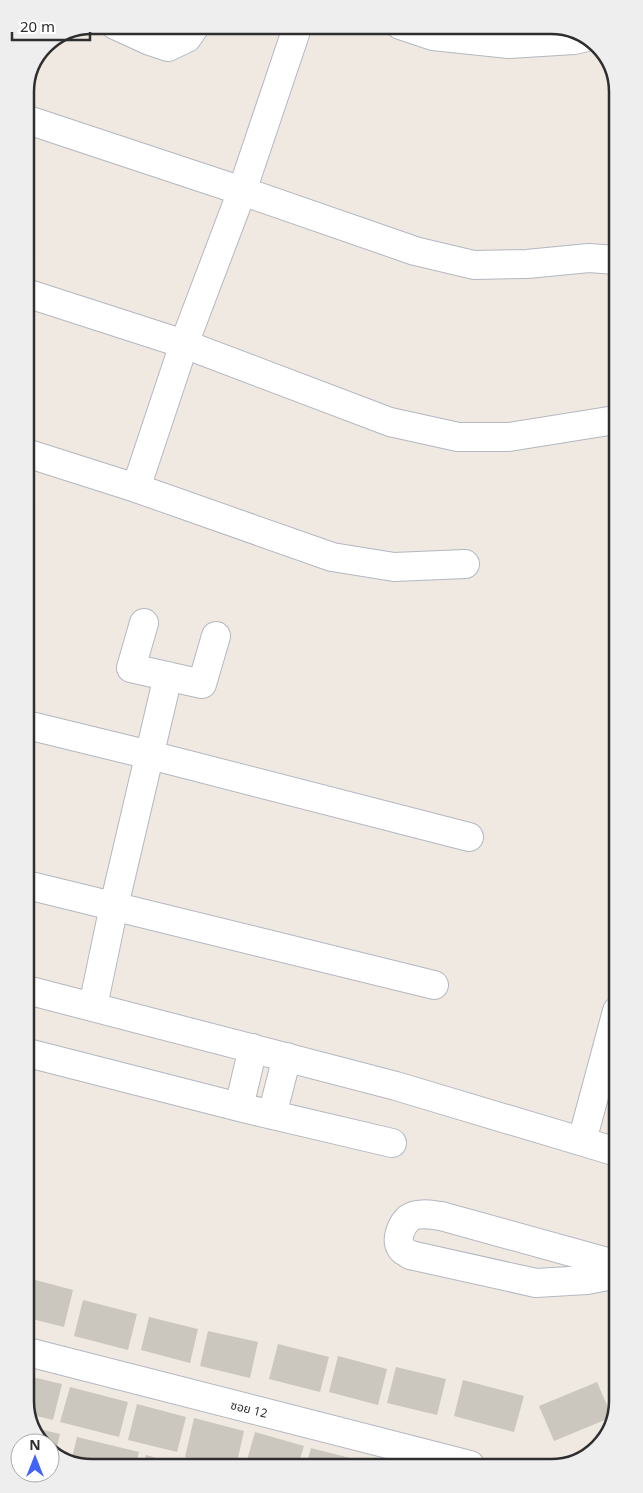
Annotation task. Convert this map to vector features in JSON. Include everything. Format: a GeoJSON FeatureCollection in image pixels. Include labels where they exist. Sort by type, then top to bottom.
{"type":"FeatureCollection","features":[{"type":"Feature","properties":{"kind":"street"},"geometry":{"type":"LineString","coordinates":[[135,34],[168,46],[187,38],[190,34]]}},
{"type":"Feature","properties":{"kind":"street"},"geometry":{"type":"LineString","coordinates":[[136,488],[184,344],[242,191],[295,34]]}},
{"type":"Feature","properties":{"kind":"street"},"geometry":{"type":"LineString","coordinates":[[426,34],[509,44],[577,39]]}},
{"type":"Feature","properties":{"kind":"street"},"geometry":{"type":"LineString","coordinates":[[34,122],[415,250],[474,265],[527,264],[589,258],[609,260]]}},
{"type":"Feature","properties":{"kind":"street"},"geometry":{"type":"LineString","coordinates":[[34,296],[184,344],[390,422],[458,437],[509,437],[609,421]]}},
{"type":"Feature","properties":{"kind":"street"},"geometry":{"type":"LineString","coordinates":[[34,456],[136,488],[332,557],[394,567],[465,564]]}},
{"type":"Feature","properties":{"kind":"street"},"geometry":{"type":"LineString","coordinates":[[144,623],[131,668],[202,684],[216,636]]}},
{"type":"Feature","properties":{"kind":"street"},"geometry":{"type":"LineString","coordinates":[[93,1006],[114,906],[168,676]]}},
{"type":"Feature","properties":{"kind":"street"},"geometry":{"type":"LineString","coordinates":[[34,727],[469,837]]}},
{"type":"Feature","properties":{"kind":"street"},"geometry":{"type":"LineString","coordinates":[[34,887],[434,985]]}},
{"type":"Feature","properties":{"kind":"street"},"geometry":{"type":"LineString","coordinates":[[34,992],[396,1086],[609,1149]]}},
{"type":"Feature","properties":{"kind":"street"},"geometry":{"type":"LineString","coordinates":[[239,1107],[252,1048]]}},
{"type":"Feature","properties":{"kind":"street"},"geometry":{"type":"LineString","coordinates":[[34,1055],[239,1107],[392,1143]]}},
{"type":"Feature","properties":{"kind":"street"},"geometry":{"type":"LineString","coordinates":[[272,1115],[287,1057]]}},
{"type":"Feature","properties":{"kind":"street"},"geometry":{"type":"LineString","coordinates":[[582,1141],[609,1058]]}},
{"type":"Feature","properties":{"kind":"street"},"geometry":{"type":"LineString","coordinates":[[609,1262],[428,1214],[409,1218],[399,1233],[401,1248],[410,1255],[536,1283],[588,1280],[609,1276]]}},
{"type":"Feature","properties":{"kind":"street","name":"ซอย 12"},"geometry":{"type":"LineString","coordinates":[[34,1354],[447,1459]]}},
{"type":"Feature","properties":{"kind":"building"},"geometry":{"type":"Polygon","coordinates":[[[34,1280],[73,1290],[64,1327],[34,1320],[34,1280]]]}},
{"type":"Feature","properties":{"kind":"building"},"geometry":{"type":"Polygon","coordinates":[[[83,1300],[137,1314],[128,1350],[74,1336],[83,1300]]]}},
{"type":"Feature","properties":{"kind":"building"},"geometry":{"type":"Polygon","coordinates":[[[149,1317],[198,1329],[190,1363],[141,1350],[149,1317]]]}},
{"type":"Feature","properties":{"kind":"building"},"geometry":{"type":"Polygon","coordinates":[[[208,1331],[258,1342],[250,1378],[200,1366],[208,1331]]]}},
{"type":"Feature","properties":{"kind":"building"},"geometry":{"type":"Polygon","coordinates":[[[278,1344],[329,1357],[320,1392],[269,1379],[278,1344]]]}},
{"type":"Feature","properties":{"kind":"building"},"geometry":{"type":"Polygon","coordinates":[[[338,1356],[387,1369],[378,1405],[329,1392],[338,1356]]]}},
{"type":"Feature","properties":{"kind":"building"},"geometry":{"type":"Polygon","coordinates":[[[396,1367],[446,1379],[437,1415],[387,1403],[396,1367]]]}},
{"type":"Feature","properties":{"kind":"building"},"geometry":{"type":"Polygon","coordinates":[[[34,1377],[62,1384],[53,1420],[36,1416],[34,1409],[34,1377]]]}},
{"type":"Feature","properties":{"kind":"building"},"geometry":{"type":"Polygon","coordinates":[[[463,1380],[524,1396],[514,1432],[454,1416],[463,1380]]]}},
{"type":"Feature","properties":{"kind":"building"},"geometry":{"type":"Polygon","coordinates":[[[597,1382],[609,1410],[606,1419],[554,1441],[539,1406],[597,1382]]]}},
{"type":"Feature","properties":{"kind":"building"},"geometry":{"type":"Polygon","coordinates":[[[70,1387],[128,1402],[119,1437],[60,1422],[70,1387]]]}},
{"type":"Feature","properties":{"kind":"building"},"geometry":{"type":"Polygon","coordinates":[[[137,1404],[186,1417],[177,1452],[128,1440],[137,1404]]]}},
{"type":"Feature","properties":{"kind":"building"},"geometry":{"type":"Polygon","coordinates":[[[194,1418],[244,1431],[238,1459],[193,1459],[185,1457],[194,1418]]]}},
{"type":"Feature","properties":{"kind":"building"},"geometry":{"type":"Polygon","coordinates":[[[41,1429],[56,1433],[43,1433],[41,1429]]]}},
{"type":"Feature","properties":{"kind":"building"},"geometry":{"type":"Polygon","coordinates":[[[255,1432],[304,1446],[300,1459],[247,1459],[255,1432]]]}},
{"type":"Feature","properties":{"kind":"building"},"geometry":{"type":"Polygon","coordinates":[[[77,1437],[139,1452],[137,1459],[88,1459],[72,1456],[77,1437]]]}},
{"type":"Feature","properties":{"kind":"building"},"geometry":{"type":"Polygon","coordinates":[[[311,1448],[354,1459],[308,1459],[311,1448]]]}},
{"type":"Feature","properties":{"kind":"building"},"geometry":{"type":"Polygon","coordinates":[[[146,1455],[160,1459],[145,1459],[146,1455]]]}}]}
